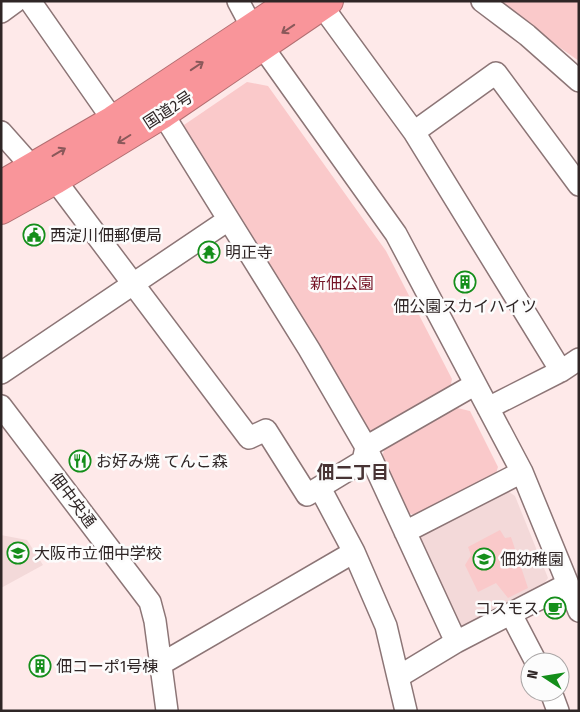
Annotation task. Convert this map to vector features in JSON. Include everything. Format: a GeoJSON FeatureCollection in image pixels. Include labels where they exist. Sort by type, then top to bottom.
{"type":"FeatureCollection","features":[{"type":"Feature","properties":{"kind":"highway","name":"国道2号"},"geometry":{"type":"LineString","coordinates":[[1,184],[44,174],[163,114],[258,37],[292,1]]}},
{"type":"Feature","properties":{"kind":"highway","name":"国道2号"},"geometry":{"type":"LineString","coordinates":[[1,210],[113,120],[258,37],[325,4]]}},
{"type":"Feature","properties":{"kind":"street"},"geometry":{"type":"LineString","coordinates":[[1,12],[16,1]]}},
{"type":"Feature","properties":{"kind":"street"},"geometry":{"type":"LineString","coordinates":[[30,1],[113,120]]}},
{"type":"Feature","properties":{"kind":"street"},"geometry":{"type":"LineString","coordinates":[[238,1],[258,37],[396,234],[474,385],[522,472],[579,611]]}},
{"type":"Feature","properties":{"kind":"street"},"geometry":{"type":"LineString","coordinates":[[482,1],[527,34],[579,81]]}},
{"type":"Feature","properties":{"kind":"street"},"geometry":{"type":"LineString","coordinates":[[325,4],[414,132],[561,371]]}},
{"type":"Feature","properties":{"kind":"street"},"geometry":{"type":"LineString","coordinates":[[414,132],[496,73],[579,185]]}},
{"type":"Feature","properties":{"kind":"street"},"geometry":{"type":"LineString","coordinates":[[163,114],[309,349],[366,448],[456,642]]}},
{"type":"Feature","properties":{"kind":"street"},"geometry":{"type":"LineString","coordinates":[[1,132],[44,174],[134,284],[249,438],[266,430],[307,495],[363,461],[366,448],[474,385]]}},
{"type":"Feature","properties":{"kind":"street"},"geometry":{"type":"LineString","coordinates":[[1,373],[228,220]]}},
{"type":"Feature","properties":{"kind":"street"},"geometry":{"type":"LineString","coordinates":[[488,408],[561,371],[579,359]]}},
{"type":"Feature","properties":{"kind":"street","name":"佃中央通"},"geometry":{"type":"LineString","coordinates":[[1,406],[150,602],[167,711]]}},
{"type":"Feature","properties":{"kind":"street"},"geometry":{"type":"LineString","coordinates":[[405,532],[522,472]]}},
{"type":"Feature","properties":{"kind":"street"},"geometry":{"type":"LineString","coordinates":[[320,488],[354,552],[386,626],[406,711]]}},
{"type":"Feature","properties":{"kind":"street"},"geometry":{"type":"LineString","coordinates":[[161,664],[354,552]]}},
{"type":"Feature","properties":{"kind":"street"},"geometry":{"type":"LineString","coordinates":[[398,677],[456,642],[568,584]]}},
{"type":"Feature","properties":{"kind":"street"},"geometry":{"type":"LineString","coordinates":[[511,614],[531,652]]}},
{"type":"Feature","properties":{"kind":"shaded area","name":"佃幼稚園"},"geometry":{"type":"Polygon","coordinates":[[[506,490],[515,496],[548,578],[540,589],[467,628],[455,624],[420,540],[422,531],[506,490]]]}},
{"type":"Feature","properties":{"kind":"shaded area","name":"大阪市立佃中学校"},"geometry":{"type":"Polygon","coordinates":[[[1,535],[27,540],[43,565],[1,588],[1,535]]]}},
{"type":"Feature","properties":{"kind":"green space"},"geometry":{"type":"Polygon","coordinates":[[[494,1],[579,1],[579,61],[494,1]]]}},
{"type":"Feature","properties":{"kind":"green space","name":"新佃公園"},"geometry":{"type":"Polygon","coordinates":[[[247,82],[268,86],[386,251],[452,379],[450,389],[375,433],[365,430],[181,127],[247,82]]]}},
{"type":"Feature","properties":{"kind":"green space"},"geometry":{"type":"Polygon","coordinates":[[[453,407],[470,411],[498,467],[495,476],[414,515],[406,512],[381,462],[385,446],[453,407]]]}},
{"type":"Feature","properties":{"kind":"green space"},"geometry":{"type":"Polygon","coordinates":[[[500,530],[505,538],[511,537],[528,588],[508,598],[496,583],[478,592],[465,565],[471,555],[468,547],[500,530]]]}},
{"type":"Feature","properties":{"kind":"place","name":"西淀川佃郵便局"},"geometry":{"type":"Point","coordinates":[34,235]}},
{"type":"Feature","properties":{"kind":"place","name":"明正寺"},"geometry":{"type":"Point","coordinates":[209,252]}},
{"type":"Feature","properties":{"kind":"place","name":"佃公園スカイハイツ"},"geometry":{"type":"Point","coordinates":[465,282]}},
{"type":"Feature","properties":{"kind":"place","name":"お好み焼 てんこ森"},"geometry":{"type":"Point","coordinates":[80,461]}},
{"type":"Feature","properties":{"kind":"place","name":"大阪市立佃中学校"},"geometry":{"type":"Point","coordinates":[18,553]}},
{"type":"Feature","properties":{"kind":"place","name":"佃幼稚園"},"geometry":{"type":"Point","coordinates":[484,559]}},
{"type":"Feature","properties":{"kind":"place","name":"コスモス"},"geometry":{"type":"Point","coordinates":[555,608]}},
{"type":"Feature","properties":{"kind":"place","name":"佃コーポ1号棟"},"geometry":{"type":"Point","coordinates":[40,666]}},
{"type":"Feature","properties":{"kind":"district","name":"佃二丁目"},"geometry":{"type":"Point","coordinates":[353,473]}}]}
